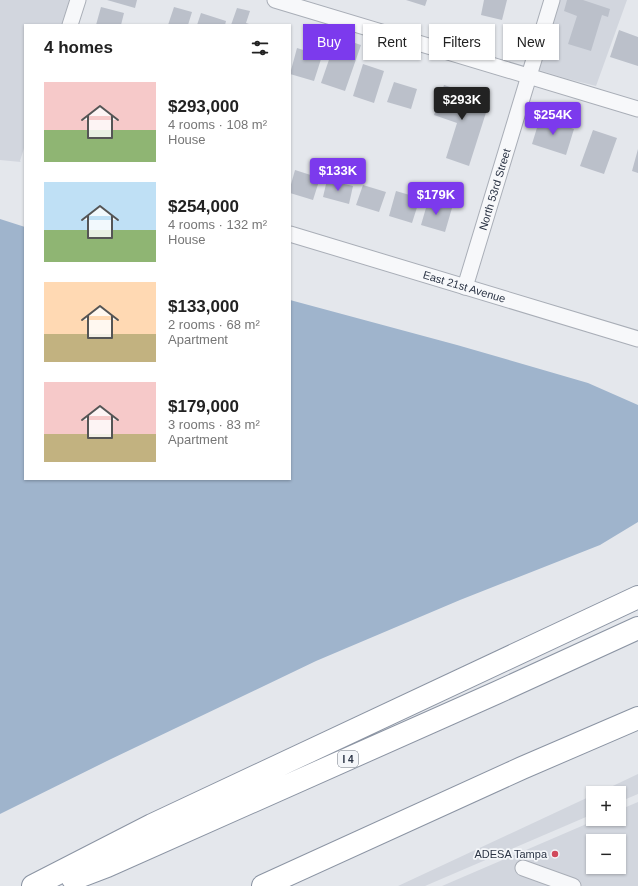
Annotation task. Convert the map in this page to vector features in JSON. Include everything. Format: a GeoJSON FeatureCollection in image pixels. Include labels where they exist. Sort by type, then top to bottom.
{"type":"FeatureCollection","features":[{"type":"Feature","properties":{"kind":"highway"},"geometry":{"type":"LineString","coordinates":[[33,886],[152,825],[638,597]]}},
{"type":"Feature","properties":{"kind":"highway","name":"I 4"},"geometry":{"type":"LineString","coordinates":[[56,886],[107,866],[496,693],[638,628]]}},
{"type":"Feature","properties":{"kind":"highway"},"geometry":{"type":"LineString","coordinates":[[263,886],[522,768],[638,718]]}},
{"type":"Feature","properties":{"kind":"highway"},"geometry":{"type":"LineString","coordinates":[[522,768],[638,728]]}},
{"type":"Feature","properties":{"kind":"street"},"geometry":{"type":"LineString","coordinates":[[70,24],[78,0]]}},
{"type":"Feature","properties":{"kind":"street"},"geometry":{"type":"LineString","coordinates":[[275,0],[638,109]]}},
{"type":"Feature","properties":{"kind":"street","name":"North 53rd Street"},"geometry":{"type":"LineString","coordinates":[[465,287],[552,0]]}},
{"type":"Feature","properties":{"kind":"street","name":"East 21st Avenue"},"geometry":{"type":"LineString","coordinates":[[291,234],[638,339]]}},
{"type":"Feature","properties":{"kind":"street"},"geometry":{"type":"LineString","coordinates":[[523,868],[573,886]]}},
{"type":"Feature","properties":{"kind":"shaded area"},"geometry":{"type":"Polygon","coordinates":[[[0,0],[70,0],[62,24],[24,24],[24,148],[21,162],[0,160],[0,0]]]}},
{"type":"Feature","properties":{"kind":"shaded area"},"geometry":{"type":"Polygon","coordinates":[[[560,0],[627,0],[596,86],[539,70],[542,60],[559,60],[559,24],[553,24],[560,0]]]}},
{"type":"Feature","properties":{"kind":"shaded area"},"geometry":{"type":"Polygon","coordinates":[[[638,774],[638,794],[626,799],[626,786],[613,786],[638,774]]]}},
{"type":"Feature","properties":{"kind":"shaded area"},"geometry":{"type":"Polygon","coordinates":[[[586,798],[586,817],[425,886],[398,886],[586,798]]]}},
{"type":"Feature","properties":{"kind":"shaded area","name":"ADESA Tampa"},"geometry":{"type":"Polygon","coordinates":[[[638,802],[638,886],[442,886],[586,824],[586,826],[626,826],[626,807],[638,802]]]}},
{"type":"Feature","properties":{"kind":"water"},"geometry":{"type":"Polygon","coordinates":[[[0,219],[24,227],[24,480],[291,480],[291,300],[457,345],[588,383],[638,405],[638,522],[600,545],[460,600],[316,661],[0,814],[0,219]]]}},
{"type":"Feature","properties":{"kind":"building"},"geometry":{"type":"Polygon","coordinates":[[[107,0],[137,0],[135,8],[107,0]]]}},
{"type":"Feature","properties":{"kind":"building"},"geometry":{"type":"Polygon","coordinates":[[[406,0],[427,0],[425,6],[406,0]]]}},
{"type":"Feature","properties":{"kind":"building"},"geometry":{"type":"Polygon","coordinates":[[[484,0],[507,0],[502,20],[481,15],[484,0]]]}},
{"type":"Feature","properties":{"kind":"building"},"geometry":{"type":"Polygon","coordinates":[[[567,0],[583,0],[610,9],[608,17],[602,15],[591,51],[568,44],[577,16],[564,11],[567,0]]]}},
{"type":"Feature","properties":{"kind":"building"},"geometry":{"type":"Polygon","coordinates":[[[101,7],[124,13],[121,24],[96,24],[101,7]]]}},
{"type":"Feature","properties":{"kind":"building"},"geometry":{"type":"Polygon","coordinates":[[[174,7],[192,12],[188,24],[168,24],[174,7]]]}},
{"type":"Feature","properties":{"kind":"building"},"geometry":{"type":"Polygon","coordinates":[[[237,8],[250,11],[246,23],[249,24],[231,24],[237,8]]]}},
{"type":"Feature","properties":{"kind":"building"},"geometry":{"type":"Polygon","coordinates":[[[201,13],[226,21],[225,24],[197,24],[201,13]]]}},
{"type":"Feature","properties":{"kind":"building"},"geometry":{"type":"Polygon","coordinates":[[[619,30],[638,37],[638,66],[610,57],[619,30]]]}},
{"type":"Feature","properties":{"kind":"building"},"geometry":{"type":"Polygon","coordinates":[[[355,43],[361,45],[345,91],[321,83],[329,60],[355,60],[355,43]]]}},
{"type":"Feature","properties":{"kind":"building"},"geometry":{"type":"Polygon","coordinates":[[[297,48],[303,50],[303,60],[321,60],[314,81],[291,74],[297,48]]]}},
{"type":"Feature","properties":{"kind":"building"},"geometry":{"type":"Polygon","coordinates":[[[363,64],[384,71],[374,103],[353,96],[363,64]]]}},
{"type":"Feature","properties":{"kind":"building"},"geometry":{"type":"Polygon","coordinates":[[[394,82],[417,89],[411,109],[387,102],[394,82]]]}},
{"type":"Feature","properties":{"kind":"building"},"geometry":{"type":"Polygon","coordinates":[[[444,85],[490,100],[469,166],[446,158],[457,123],[434,115],[444,85]]]}},
{"type":"Feature","properties":{"kind":"building"},"geometry":{"type":"Polygon","coordinates":[[[540,118],[574,129],[566,155],[532,144],[540,118]]]}},
{"type":"Feature","properties":{"kind":"building"},"geometry":{"type":"Polygon","coordinates":[[[593,130],[617,138],[604,174],[580,166],[593,130]]]}},
{"type":"Feature","properties":{"kind":"building"},"geometry":{"type":"Polygon","coordinates":[[[638,149],[638,173],[632,171],[638,149]]]}},
{"type":"Feature","properties":{"kind":"building"},"geometry":{"type":"Polygon","coordinates":[[[295,170],[320,178],[313,200],[291,193],[291,184],[295,170]]]}},
{"type":"Feature","properties":{"kind":"building"},"geometry":{"type":"Polygon","coordinates":[[[327,180],[353,186],[349,204],[323,197],[327,180]]]}},
{"type":"Feature","properties":{"kind":"building"},"geometry":{"type":"Polygon","coordinates":[[[363,185],[386,192],[379,212],[356,205],[363,185]]]}},
{"type":"Feature","properties":{"kind":"building"},"geometry":{"type":"Polygon","coordinates":[[[396,191],[420,198],[412,223],[389,216],[396,191]]]}},
{"type":"Feature","properties":{"kind":"building"},"geometry":{"type":"Polygon","coordinates":[[[428,201],[452,208],[445,232],[421,225],[428,201]]]}},
{"type":"Feature","properties":{"kind":"place","name":"ADESA Tampa"},"geometry":{"type":"Point","coordinates":[555,854]}}]}
